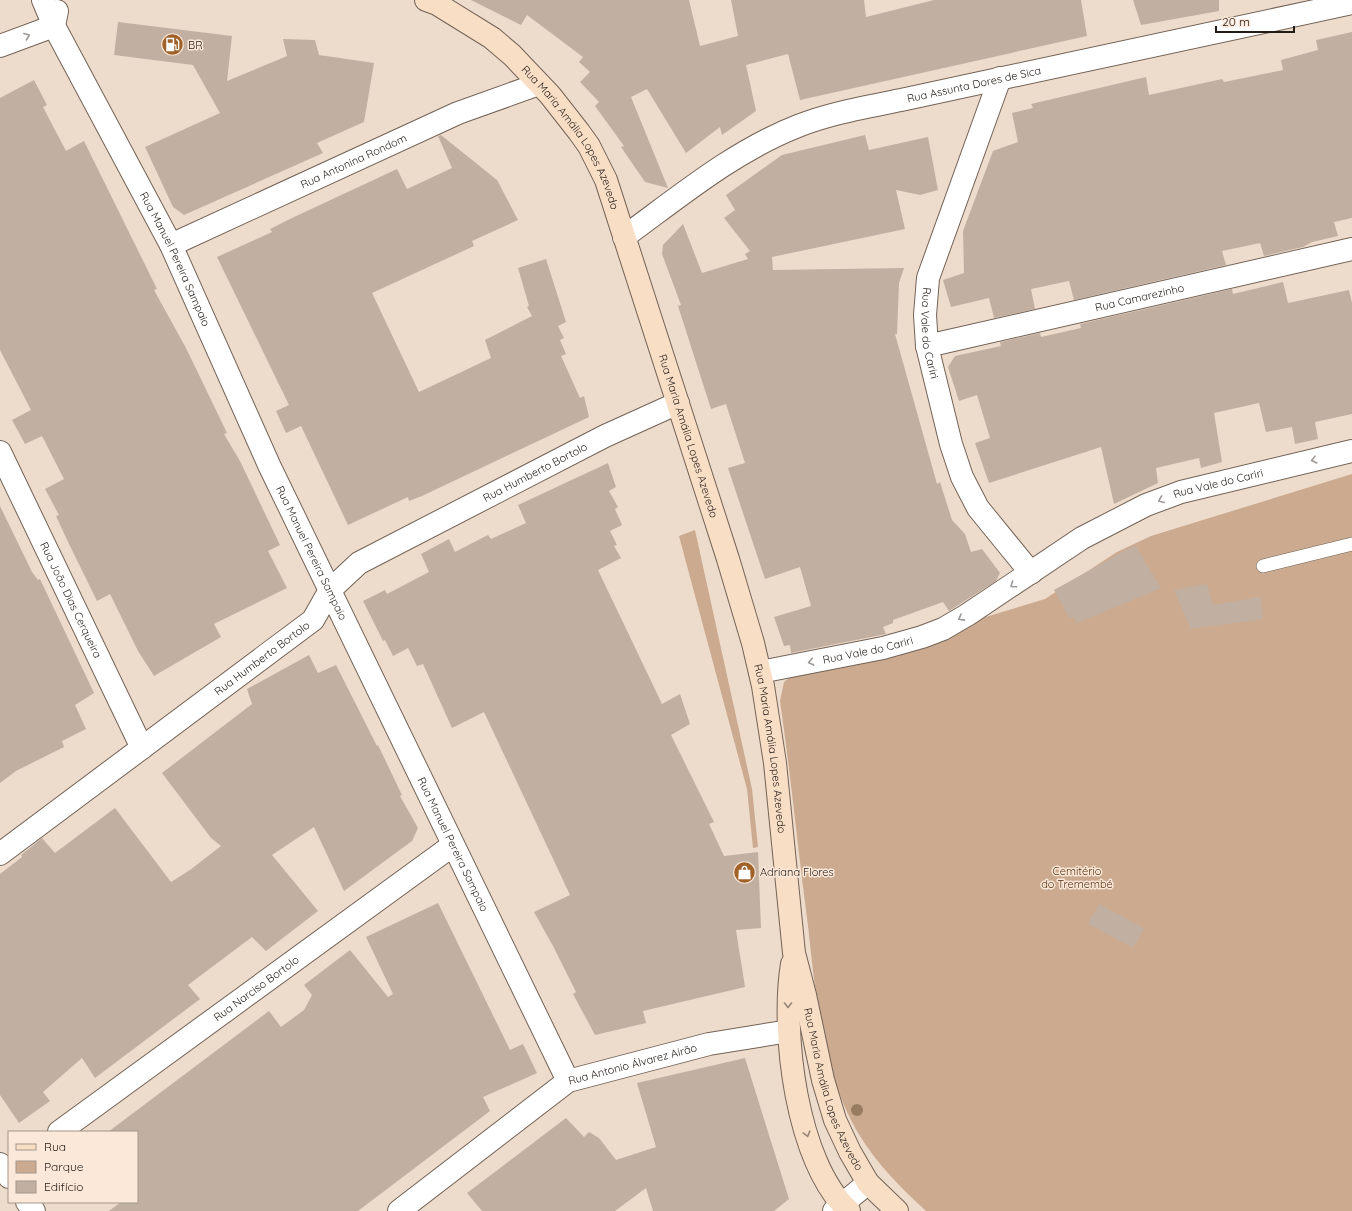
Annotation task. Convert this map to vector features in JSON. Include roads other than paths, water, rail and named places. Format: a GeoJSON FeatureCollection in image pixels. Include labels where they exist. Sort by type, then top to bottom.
{"type":"FeatureCollection","features":[{"type":"Feature","properties":{"kind":"main road","name":"Rua Maria Amália Lopes Azevedo"},"geometry":{"type":"LineString","coordinates":[[433,1],[492,38],[539,84],[563,110],[589,146],[606,180],[728,559],[760,672],[775,764],[794,953],[805,995],[823,1080],[835,1120],[850,1152],[868,1183],[897,1211]]}},
{"type":"Feature","properties":{"kind":"main road","name":"Rua Maria Amália Lopes Azevedo"},"geometry":{"type":"LineString","coordinates":[[794,953],[789,983],[789,1031],[798,1100],[819,1170],[842,1209]]}},
{"type":"Feature","properties":{"kind":"street","name":"Rua Manuel Pereira Sampaio"},"geometry":{"type":"LineString","coordinates":[[43,0],[54,26],[171,245],[269,465],[515,975],[568,1081]]}},
{"type":"Feature","properties":{"kind":"street"},"geometry":{"type":"LineString","coordinates":[[0,46],[54,26],[59,0]]}},
{"type":"Feature","properties":{"kind":"street","name":"Rua Assunta Dores de Sica"},"geometry":{"type":"LineString","coordinates":[[624,237],[712,173],[758,145],[798,126],[843,113],[1000,78],[1352,3]]}},
{"type":"Feature","properties":{"kind":"street","name":"Rua Vale do Cariri"},"geometry":{"type":"LineString","coordinates":[[1000,78],[928,278],[925,315],[927,346],[951,444],[962,477],[978,508],[1031,573]]}},
{"type":"Feature","properties":{"kind":"street","name":"Rua Antonina Rondom"},"geometry":{"type":"LineString","coordinates":[[171,245],[458,113],[539,84]]}},
{"type":"Feature","properties":{"kind":"street","name":"Rua Camarezinho"},"geometry":{"type":"LineString","coordinates":[[927,346],[1352,249]]}},
{"type":"Feature","properties":{"kind":"street","name":"Rua Humberto Bortolo"},"geometry":{"type":"LineString","coordinates":[[0,854],[313,620],[330,590],[359,563],[605,436],[678,403]]}},
{"type":"Feature","properties":{"kind":"street","name":"Rua Vale do Cariri"},"geometry":{"type":"LineString","coordinates":[[760,672],[883,648],[922,637],[943,629],[967,615],[1082,538],[1146,505],[1181,492],[1352,451]]}},
{"type":"Feature","properties":{"kind":"street","name":"Rua João Dias Cerqueira"},"geometry":{"type":"LineString","coordinates":[[0,452],[142,748]]}},
{"type":"Feature","properties":{"kind":"street","name":"Rua Narciso Bortolo"},"geometry":{"type":"LineString","coordinates":[[60,1131],[453,844]]}},
{"type":"Feature","properties":{"kind":"street","name":"Rua Antonio Álvarez Airão"},"geometry":{"type":"LineString","coordinates":[[399,1211],[568,1081],[709,1044],[789,1031]]}},
{"type":"Feature","properties":{"kind":"street"},"geometry":{"type":"LineString","coordinates":[[842,1209],[868,1183]]}},
{"type":"Feature","properties":{"kind":"lane"},"geometry":{"type":"LineString","coordinates":[[1264,566],[1352,544]]}},
{"type":"Feature","properties":{"kind":"place","name":"BR"},"geometry":{"type":"Point","coordinates":[173,45]}},
{"type":"Feature","properties":{"kind":"place","name":"Adriana Flores"},"geometry":{"type":"Point","coordinates":[745,872]}},
{"type":"Feature","properties":{"kind":"park label","name":"Cemitério do Tremembé"},"geometry":{"type":"Point","coordinates":[1077,877]}}]}
